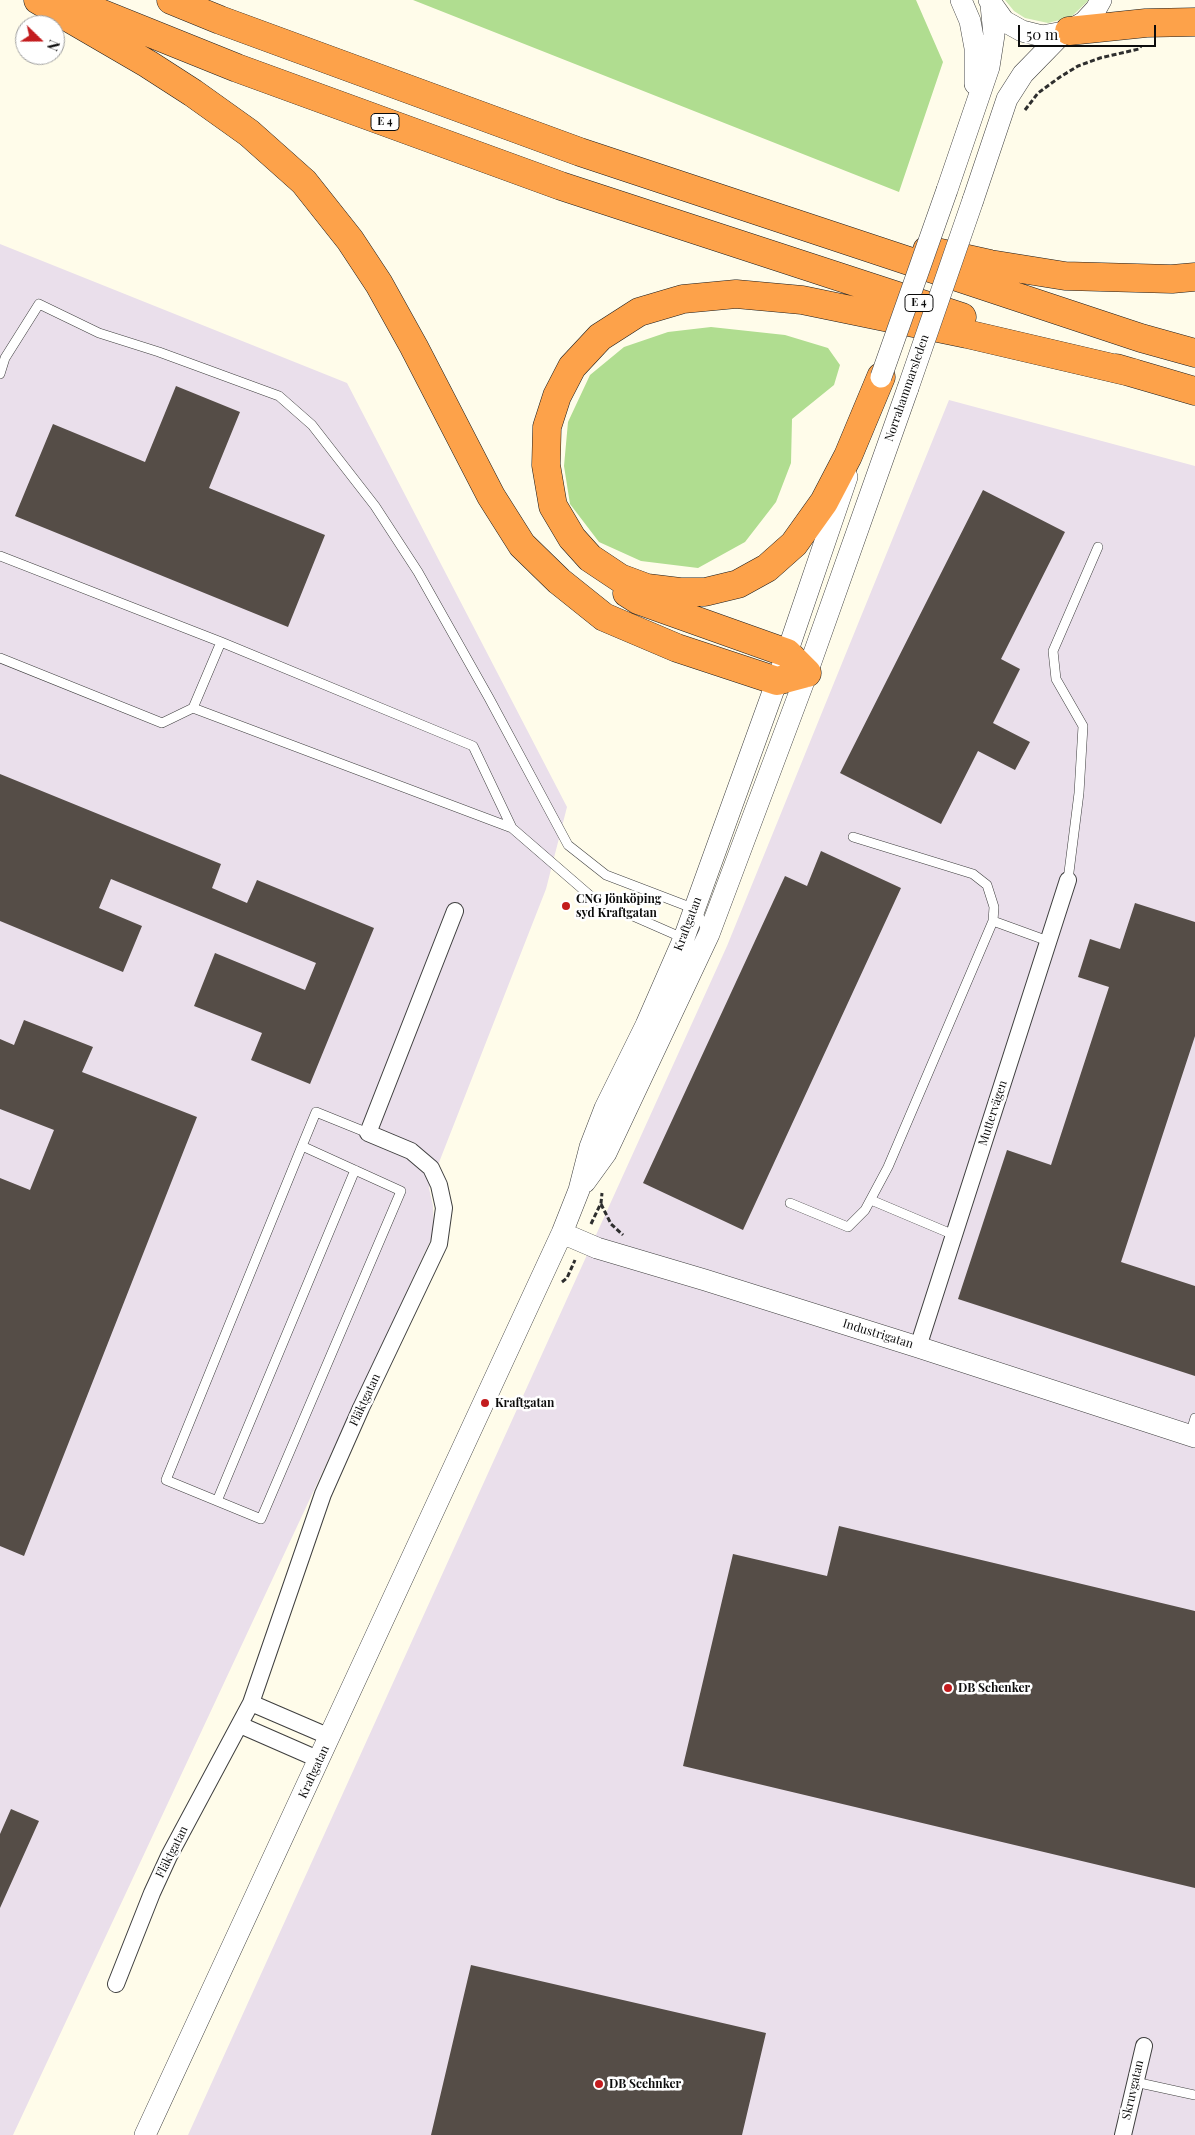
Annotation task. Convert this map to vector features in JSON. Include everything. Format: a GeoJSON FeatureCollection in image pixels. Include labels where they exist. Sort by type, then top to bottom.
{"type":"FeatureCollection","features":[{"type":"Feature","properties":{"kind":"highway"},"geometry":{"type":"LineString","coordinates":[[38,0],[148,64],[193,93],[249,132],[304,182],[350,240],[379,284],[414,347],[491,496],[522,545],[559,581],[604,617],[677,648],[777,681],[807,674]]}},
{"type":"Feature","properties":{"kind":"highway","name":"E 4"},"geometry":{"type":"LineString","coordinates":[[68,0],[236,68],[561,186],[1134,373],[1195,391]]}},
{"type":"Feature","properties":{"kind":"highway"},"geometry":{"type":"LineString","coordinates":[[171,0],[220,20],[580,152],[719,200],[1141,338],[1195,353]]}},
{"type":"Feature","properties":{"kind":"highway"},"geometry":{"type":"LineString","coordinates":[[1066,32],[1146,23],[1195,22]]}},
{"type":"Feature","properties":{"kind":"highway"},"geometry":{"type":"LineString","coordinates":[[719,200],[990,264],[1065,276],[1166,279],[1195,277]]}},
{"type":"Feature","properties":{"kind":"highway"},"geometry":{"type":"LineString","coordinates":[[807,674],[787,653],[638,600],[610,581],[572,538],[553,506],[546,465],[547,427],[557,396],[572,367],[600,337],[639,312],[683,299],[736,294],[802,300],[967,334],[1134,373]]}},
{"type":"Feature","properties":{"kind":"highway"},"geometry":{"type":"LineString","coordinates":[[590,558],[620,578],[647,588],[680,592],[705,592],[738,584],[767,568],[794,544],[824,502],[848,456],[882,377]]}},
{"type":"Feature","properties":{"kind":"street"},"geometry":{"type":"LineString","coordinates":[[961,0],[970,21],[976,48],[975,105]]}},
{"type":"Feature","properties":{"kind":"street","name":"Norrahammarsleden"},"geometry":{"type":"LineString","coordinates":[[807,674],[908,388],[1006,99],[1023,74],[1066,32],[1084,22],[1096,9],[1101,0]]}},
{"type":"Feature","properties":{"kind":"street"},"geometry":{"type":"LineString","coordinates":[[787,653],[989,67],[994,35],[990,3]]}},
{"type":"Feature","properties":{"kind":"street"},"geometry":{"type":"LineString","coordinates":[[990,3],[1004,21],[1022,31],[1042,36],[1066,32]]}},
{"type":"Feature","properties":{"kind":"street","name":"Kraftgatan"},"geometry":{"type":"LineString","coordinates":[[696,936],[695,909],[787,653]]}},
{"type":"Feature","properties":{"kind":"street","name":"Kraftgatan"},"geometry":{"type":"LineString","coordinates":[[146,2135],[562,1233],[580,1190],[590,1147],[605,1108],[646,1025],[696,936],[807,674]]}},
{"type":"Feature","properties":{"kind":"street","name":"Muttervägen"},"geometry":{"type":"LineString","coordinates":[[918,1347],[1068,880]]}},
{"type":"Feature","properties":{"kind":"street"},"geometry":{"type":"LineString","coordinates":[[368,1133],[455,911]]}},
{"type":"Feature","properties":{"kind":"street","name":"Fläktgatan"},"geometry":{"type":"LineString","coordinates":[[116,1984],[169,1856],[251,1703],[323,1494],[361,1408],[439,1244],[444,1208],[439,1185],[431,1168],[412,1151],[368,1133]]}},
{"type":"Feature","properties":{"kind":"street","name":"Industrigatan"},"geometry":{"type":"LineString","coordinates":[[562,1233],[597,1248],[1193,1430]]}},
{"type":"Feature","properties":{"kind":"street"},"geometry":{"type":"LineString","coordinates":[[251,1703],[330,1737]]}},
{"type":"Feature","properties":{"kind":"street"},"geometry":{"type":"LineString","coordinates":[[240,1725],[320,1760]]}},
{"type":"Feature","properties":{"kind":"street","name":"Skruvgatan"},"geometry":{"type":"LineString","coordinates":[[1123,2135],[1144,2046]]}},
{"type":"Feature","properties":{"kind":"lane"},"geometry":{"type":"LineString","coordinates":[[0,374],[5,358],[39,304],[99,333],[159,352],[279,396],[312,425],[375,506],[418,572],[489,698],[568,845],[606,875],[695,909]]}},
{"type":"Feature","properties":{"kind":"lane"},"geometry":{"type":"LineString","coordinates":[[1068,880],[1079,793],[1083,726],[1056,679],[1053,651],[1098,547]]}},
{"type":"Feature","properties":{"kind":"lane"},"geometry":{"type":"LineString","coordinates":[[0,556],[220,642],[473,746],[512,828]]}},
{"type":"Feature","properties":{"kind":"lane"},"geometry":{"type":"LineString","coordinates":[[0,658],[162,723],[193,708],[220,642]]}},
{"type":"Feature","properties":{"kind":"lane"},"geometry":{"type":"LineString","coordinates":[[193,708],[512,828],[594,899],[696,936]]}},
{"type":"Feature","properties":{"kind":"lane"},"geometry":{"type":"LineString","coordinates":[[790,1203],[848,1227],[865,1210],[888,1167],[993,921],[994,907],[986,884],[973,874],[853,837]]}},
{"type":"Feature","properties":{"kind":"lane"},"geometry":{"type":"LineString","coordinates":[[993,921],[1048,941]]}},
{"type":"Feature","properties":{"kind":"lane"},"geometry":{"type":"LineString","coordinates":[[302,1146],[402,1192],[261,1519],[166,1480],[302,1146],[316,1112],[368,1133]]}},
{"type":"Feature","properties":{"kind":"lane"},"geometry":{"type":"LineString","coordinates":[[217,1501],[355,1170]]}},
{"type":"Feature","properties":{"kind":"lane"},"geometry":{"type":"LineString","coordinates":[[871,1200],[954,1235]]}},
{"type":"Feature","properties":{"kind":"lane"},"geometry":{"type":"LineString","coordinates":[[1135,2082],[1195,2094]]}},
{"type":"Feature","properties":{"kind":"path"},"geometry":{"type":"LineString","coordinates":[[1022,114],[1038,93],[1072,70],[1100,58],[1139,49],[1144,44],[1146,38],[1146,23]]}},
{"type":"Feature","properties":{"kind":"shaded area"},"geometry":{"type":"Polygon","coordinates":[[[0,244],[347,383],[567,807],[546,889],[429,1188],[433,1206],[434,1233],[13,2135],[0,2135],[0,244]]]}},
{"type":"Feature","properties":{"kind":"shaded area"},"geometry":{"type":"Polygon","coordinates":[[[949,400],[1195,466],[1195,2135],[188,2135],[727,946],[949,400]]]}},
{"type":"Feature","properties":{"kind":"green space"},"geometry":{"type":"Polygon","coordinates":[[[413,0],[916,0],[943,62],[899,192],[413,0]]]}},
{"type":"Feature","properties":{"kind":"green space"},"geometry":{"type":"Polygon","coordinates":[[[1005,0],[1089,0],[1071,17],[1048,23],[1025,18],[1014,11],[1005,0]]]}},
{"type":"Feature","properties":{"kind":"green space"},"geometry":{"type":"Polygon","coordinates":[[[711,327],[785,335],[828,348],[840,365],[834,385],[792,419],[791,463],[776,502],[745,542],[698,568],[641,561],[599,542],[570,504],[564,466],[568,422],[590,375],[624,347],[668,332],[711,327]]]}},
{"type":"Feature","properties":{"kind":"building"},"geometry":{"type":"Polygon","coordinates":[[[176,386],[240,412],[209,488],[325,535],[288,627],[15,516],[53,424],[145,462],[176,386]]]}},
{"type":"Feature","properties":{"kind":"building"},"geometry":{"type":"Polygon","coordinates":[[[983,490],[1065,532],[1001,659],[1020,669],[993,723],[1030,742],[1015,770],[978,751],[941,824],[840,773],[983,490]]]}},
{"type":"Feature","properties":{"kind":"building"},"geometry":{"type":"Polygon","coordinates":[[[0,774],[221,864],[212,888],[247,903],[257,880],[374,928],[310,1084],[251,1060],[262,1033],[194,1006],[215,953],[305,990],[316,963],[111,879],[99,908],[142,926],[123,972],[0,921],[0,774]]]}},
{"type":"Feature","properties":{"kind":"building"},"geometry":{"type":"Polygon","coordinates":[[[821,851],[901,888],[743,1230],[643,1183],[785,876],[807,886],[821,851]]]}},
{"type":"Feature","properties":{"kind":"building"},"geometry":{"type":"Polygon","coordinates":[[[1135,903],[1195,922],[1195,1036],[1121,1262],[1195,1286],[1195,1376],[958,1299],[1007,1150],[1051,1165],[1109,987],[1078,977],[1090,939],[1120,949],[1135,903]]]}},
{"type":"Feature","properties":{"kind":"building"},"geometry":{"type":"Polygon","coordinates":[[[24,1020],[93,1047],[82,1072],[197,1117],[24,1556],[0,1546],[0,1178],[30,1190],[54,1130],[0,1109],[0,1039],[14,1045],[24,1020]]]}},
{"type":"Feature","properties":{"kind":"building","name":"DB Schenker"},"geometry":{"type":"Polygon","coordinates":[[[839,1526],[1195,1611],[1195,1888],[683,1766],[733,1554],[827,1576],[839,1526]]]}},
{"type":"Feature","properties":{"kind":"building"},"geometry":{"type":"Polygon","coordinates":[[[11,1809],[39,1821],[0,1908],[0,1834],[11,1809]]]}},
{"type":"Feature","properties":{"kind":"building","name":"DB Scehnker"},"geometry":{"type":"Polygon","coordinates":[[[471,1965],[766,2033],[742,2135],[431,2135],[471,1965]]]}},
{"type":"Feature","properties":{"kind":"place","name":"CNG Jönköping syd Kraftgatan"},"geometry":{"type":"Point","coordinates":[566,906]}},
{"type":"Feature","properties":{"kind":"place","name":"Kraftgatan"},"geometry":{"type":"Point","coordinates":[485,1403]}},
{"type":"Feature","properties":{"kind":"place","name":"DB Schenker"},"geometry":{"type":"Point","coordinates":[948,1688]}},
{"type":"Feature","properties":{"kind":"place","name":"DB Scehnker"},"geometry":{"type":"Point","coordinates":[599,2084]}}]}
